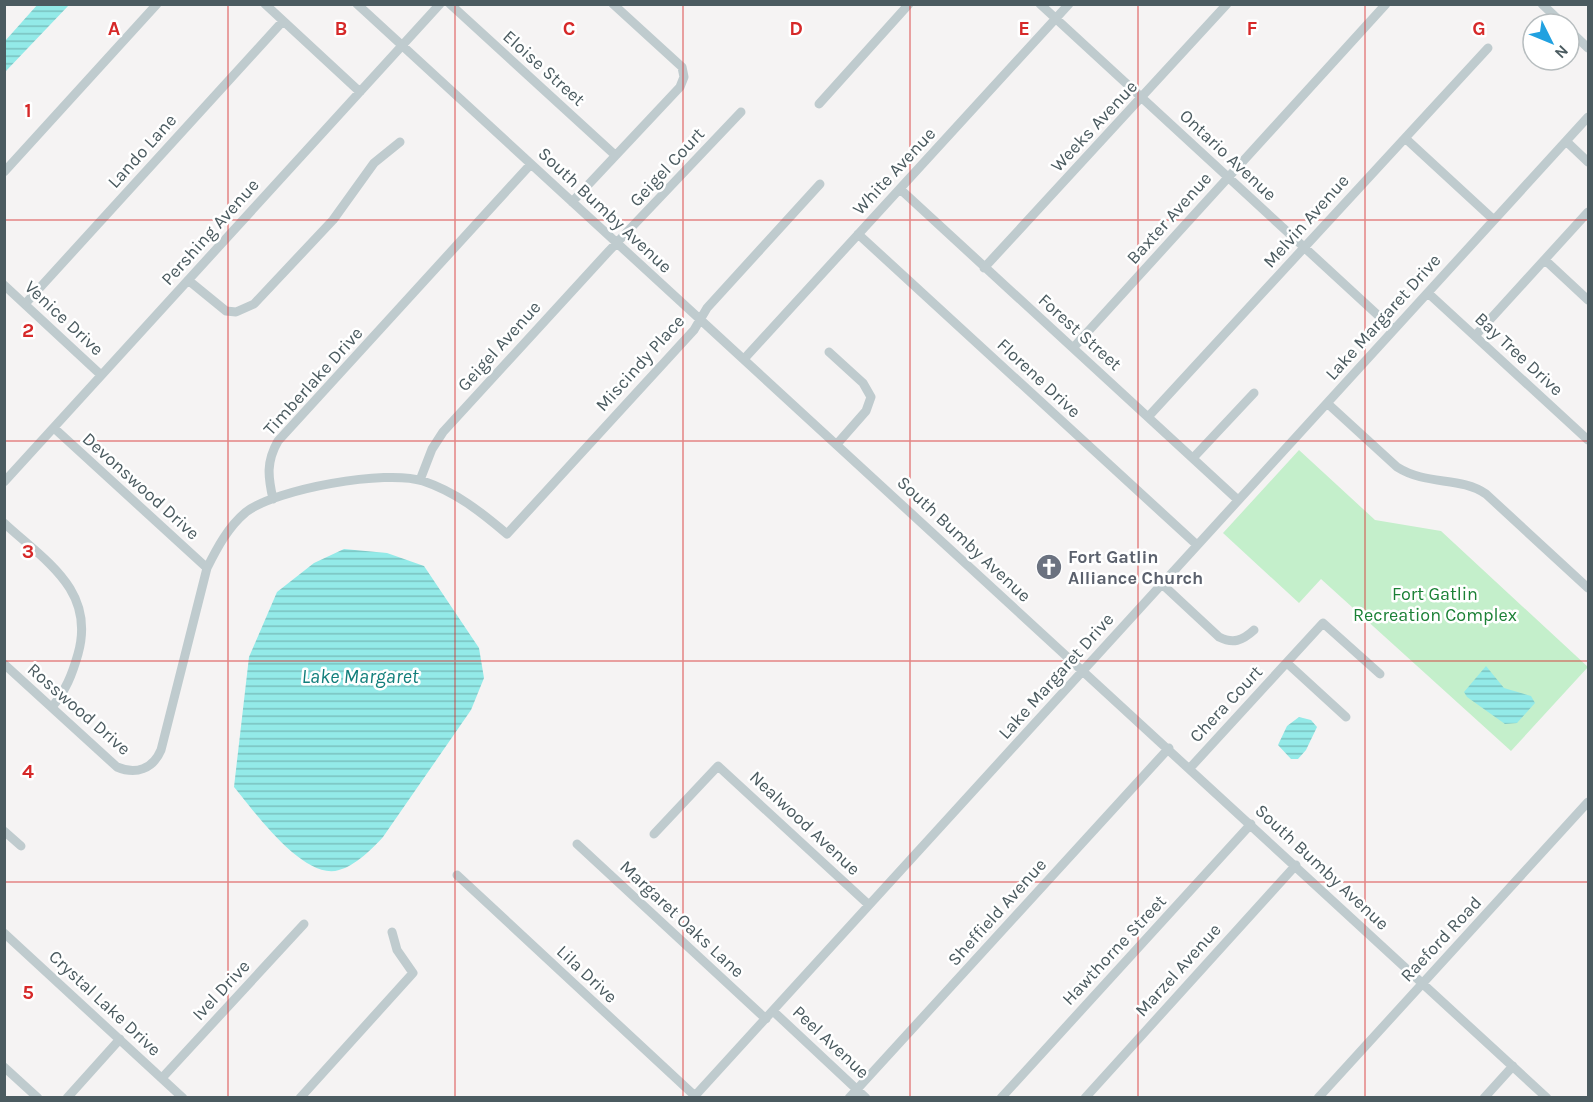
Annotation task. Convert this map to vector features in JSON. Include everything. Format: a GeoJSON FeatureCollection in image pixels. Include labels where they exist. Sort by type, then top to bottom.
{"type":"FeatureCollection","features":[{"type":"Feature","properties":{"kind":"street"},"geometry":{"type":"LineString","coordinates":[[4,172],[157,4]]}},
{"type":"Feature","properties":{"kind":"street"},"geometry":{"type":"LineString","coordinates":[[265,4],[360,92]]}},
{"type":"Feature","properties":{"kind":"street","name":"South Bumby Avenue"},"geometry":{"type":"LineString","coordinates":[[357,4],[1547,1098]]}},
{"type":"Feature","properties":{"kind":"street","name":"Pershing Avenue"},"geometry":{"type":"LineString","coordinates":[[4,482],[440,4]]}},
{"type":"Feature","properties":{"kind":"street","name":"Eloise Street"},"geometry":{"type":"LineString","coordinates":[[450,4],[615,155]]}},
{"type":"Feature","properties":{"kind":"street"},"geometry":{"type":"LineString","coordinates":[[572,202],[680,87],[684,77],[682,68],[613,4]]}},
{"type":"Feature","properties":{"kind":"street"},"geometry":{"type":"LineString","coordinates":[[819,104],[909,4]]}},
{"type":"Feature","properties":{"kind":"street","name":"Ontario Avenue"},"geometry":{"type":"LineString","coordinates":[[1040,4],[1394,330]]}},
{"type":"Feature","properties":{"kind":"street","name":"White Avenue"},"geometry":{"type":"LineString","coordinates":[[744,359],[1069,4]]}},
{"type":"Feature","properties":{"kind":"street","name":"Weeks Avenue"},"geometry":{"type":"LineString","coordinates":[[984,268],[1227,4]]}},
{"type":"Feature","properties":{"kind":"street","name":"Baxter Avenue"},"geometry":{"type":"LineString","coordinates":[[1073,348],[1386,4]]}},
{"type":"Feature","properties":{"kind":"street","name":"Lando Lane"},"geometry":{"type":"LineString","coordinates":[[25,304],[283,21]]}},
{"type":"Feature","properties":{"kind":"street","name":"Melvin Avenue"},"geometry":{"type":"LineString","coordinates":[[1148,417],[1488,48]]}},
{"type":"Feature","properties":{"kind":"street","name":"Geigel Court"},"geometry":{"type":"LineString","coordinates":[[617,243],[741,112]]}},
{"type":"Feature","properties":{"kind":"street","name":"Lake Margaret Drive"},"geometry":{"type":"LineString","coordinates":[[694,1097],[1588,117]]}},
{"type":"Feature","properties":{"kind":"street"},"geometry":{"type":"LineString","coordinates":[[1405,138],[1494,220]]}},
{"type":"Feature","properties":{"kind":"street"},"geometry":{"type":"LineString","coordinates":[[188,280],[216,305],[226,310],[236,312],[254,304],[333,220],[374,163],[400,142]]}},
{"type":"Feature","properties":{"kind":"street"},"geometry":{"type":"LineString","coordinates":[[1567,142],[1588,162]]}},
{"type":"Feature","properties":{"kind":"street","name":"Timberlake Drive"},"geometry":{"type":"LineString","coordinates":[[273,499],[268,463],[278,441],[531,164]]}},
{"type":"Feature","properties":{"kind":"street","name":"Miscindy Place"},"geometry":{"type":"LineString","coordinates":[[420,480],[467,502],[507,534],[694,330],[707,308],[820,184]]}},
{"type":"Feature","properties":{"kind":"street","name":"Forest Street"},"geometry":{"type":"LineString","coordinates":[[900,189],[1238,500]]}},
{"type":"Feature","properties":{"kind":"street"},"geometry":{"type":"LineString","coordinates":[[1475,336],[1588,212]]}},
{"type":"Feature","properties":{"kind":"street","name":"Florene Drive"},"geometry":{"type":"LineString","coordinates":[[858,234],[1197,545]]}},
{"type":"Feature","properties":{"kind":"street","name":"Geigel Avenue"},"geometry":{"type":"LineString","coordinates":[[420,480],[432,449],[443,432],[617,243]]}},
{"type":"Feature","properties":{"kind":"street"},"geometry":{"type":"LineString","coordinates":[[1545,260],[1588,300]]}},
{"type":"Feature","properties":{"kind":"street","name":"Venice Drive"},"geometry":{"type":"LineString","coordinates":[[4,285],[101,375]]}},
{"type":"Feature","properties":{"kind":"street","name":"Bay Tree Drive"},"geometry":{"type":"LineString","coordinates":[[1428,292],[1588,440]]}},
{"type":"Feature","properties":{"kind":"street"},"geometry":{"type":"LineString","coordinates":[[829,352],[864,383],[871,397],[866,411],[837,444]]}},
{"type":"Feature","properties":{"kind":"street"},"geometry":{"type":"LineString","coordinates":[[1193,458],[1254,393]]}},
{"type":"Feature","properties":{"kind":"street"},"geometry":{"type":"LineString","coordinates":[[1327,403],[1397,467],[1409,475],[1469,486],[1486,494],[1588,588]]}},
{"type":"Feature","properties":{"kind":"street","name":"Devonswood Drive"},"geometry":{"type":"LineString","coordinates":[[54,428],[207,568]]}},
{"type":"Feature","properties":{"kind":"street"},"geometry":{"type":"LineString","coordinates":[[207,568],[220,543],[237,522],[254,507],[273,499],[370,477],[420,480]]}},
{"type":"Feature","properties":{"kind":"street"},"geometry":{"type":"LineString","coordinates":[[4,523],[64,578],[72,589],[82,618],[80,645],[70,681],[52,707]]}},
{"type":"Feature","properties":{"kind":"street","name":"Rosswood Drive"},"geometry":{"type":"LineString","coordinates":[[4,664],[117,767],[135,771],[152,765],[161,750],[207,568]]}},
{"type":"Feature","properties":{"kind":"street"},"geometry":{"type":"LineString","coordinates":[[1162,584],[1219,637],[1228,641],[1238,641],[1254,630]]}},
{"type":"Feature","properties":{"kind":"street","name":"Chera Court"},"geometry":{"type":"LineString","coordinates":[[1190,768],[1323,623],[1380,674]]}},
{"type":"Feature","properties":{"kind":"street","name":"Chera Court"},"geometry":{"type":"LineString","coordinates":[[1287,663],[1346,717]]}},
{"type":"Feature","properties":{"kind":"street","name":"Sheffield Avenue"},"geometry":{"type":"LineString","coordinates":[[849,1098],[1168,748]]}},
{"type":"Feature","properties":{"kind":"street","name":"Nealwood Avenue"},"geometry":{"type":"LineString","coordinates":[[654,834],[718,766],[869,905]]}},
{"type":"Feature","properties":{"kind":"street","name":"Raeford Road"},"geometry":{"type":"LineString","coordinates":[[1318,1098],[1588,802]]}},
{"type":"Feature","properties":{"kind":"street","name":"Hawthorne Street"},"geometry":{"type":"LineString","coordinates":[[1001,1098],[1251,824]]}},
{"type":"Feature","properties":{"kind":"street"},"geometry":{"type":"LineString","coordinates":[[4,831],[21,846]]}},
{"type":"Feature","properties":{"kind":"street","name":"Margaret Oaks Lane"},"geometry":{"type":"LineString","coordinates":[[577,844],[766,1019]]}},
{"type":"Feature","properties":{"kind":"street","name":"Marzel Avenue"},"geometry":{"type":"LineString","coordinates":[[1085,1098],[1296,866]]}},
{"type":"Feature","properties":{"kind":"street","name":"Lila Drive"},"geometry":{"type":"LineString","coordinates":[[457,875],[694,1097]]}},
{"type":"Feature","properties":{"kind":"street","name":"Ivel Drive"},"geometry":{"type":"LineString","coordinates":[[162,1078],[304,924]]}},
{"type":"Feature","properties":{"kind":"street"},"geometry":{"type":"LineString","coordinates":[[300,1098],[413,974],[397,950],[392,932]]}},
{"type":"Feature","properties":{"kind":"street","name":"Crystal Lake Drive"},"geometry":{"type":"LineString","coordinates":[[4,933],[183,1098]]}},
{"type":"Feature","properties":{"kind":"street","name":"Peel Avenue"},"geometry":{"type":"LineString","coordinates":[[773,1011],[866,1098]]}},
{"type":"Feature","properties":{"kind":"street"},"geometry":{"type":"LineString","coordinates":[[67,1098],[120,1040]]}},
{"type":"Feature","properties":{"kind":"street"},"geometry":{"type":"LineString","coordinates":[[1484,1098],[1513,1066]]}},
{"type":"Feature","properties":{"kind":"street"},"geometry":{"type":"LineString","coordinates":[[4,1067],[38,1098]]}},
{"type":"Feature","properties":{"kind":"green space","name":"Fort Gatlin Recreation Complex"},"geometry":{"type":"Polygon","coordinates":[[[1299,450],[1375,520],[1441,531],[1588,667],[1511,751],[1321,579],[1299,603],[1223,533],[1299,450]]]}},
{"type":"Feature","properties":{"kind":"water"},"geometry":{"type":"Polygon","coordinates":[[[38,4],[69,5],[5,72],[5,41],[38,4]]]}},
{"type":"Feature","properties":{"kind":"water","name":"Lake Margaret"},"geometry":{"type":"Polygon","coordinates":[[[344,549],[387,553],[424,566],[479,648],[484,678],[471,710],[383,837],[351,865],[339,870],[325,871],[311,865],[281,842],[234,787],[249,657],[277,592],[314,563],[344,549]]]}},
{"type":"Feature","properties":{"kind":"water"},"geometry":{"type":"Polygon","coordinates":[[[1486,666],[1504,688],[1531,696],[1535,703],[1517,723],[1505,724],[1467,697],[1464,692],[1486,666]]]}},
{"type":"Feature","properties":{"kind":"water"},"geometry":{"type":"Polygon","coordinates":[[[1299,717],[1311,720],[1317,727],[1306,750],[1298,759],[1291,759],[1278,745],[1287,726],[1299,717]]]}},
{"type":"Feature","properties":{"kind":"place","name":"Fort Gatlin Alliance Church"},"geometry":{"type":"Point","coordinates":[1049,567]}}]}
